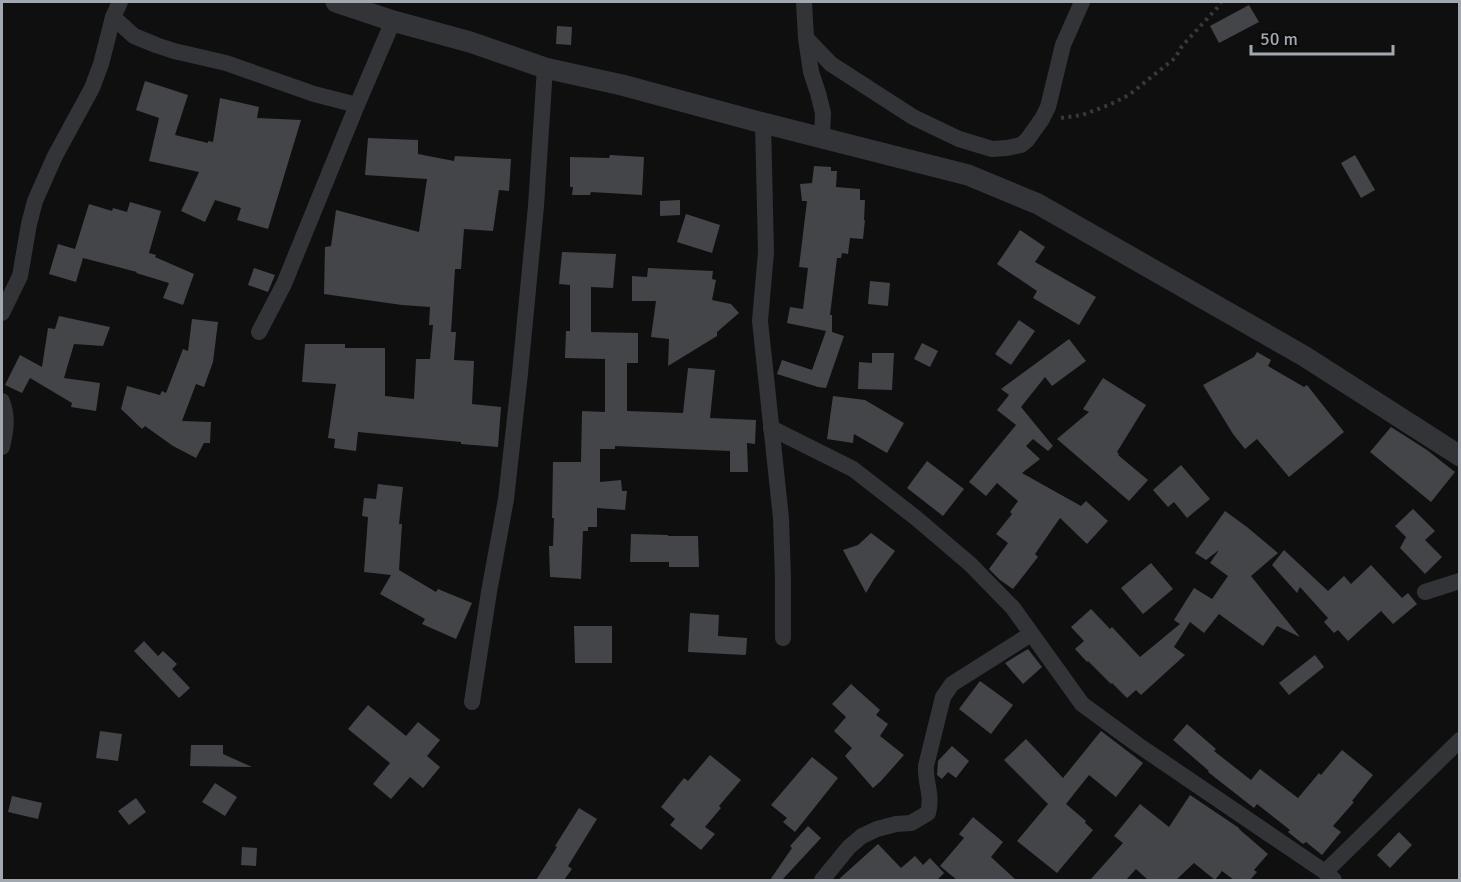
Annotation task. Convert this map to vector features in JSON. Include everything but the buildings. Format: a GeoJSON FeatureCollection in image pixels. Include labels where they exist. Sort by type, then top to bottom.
{"type":"FeatureCollection","features":[{"type":"Feature","properties":{"kind":"street"},"geometry":{"type":"LineString","coordinates":[[336,2],[393,21],[470,42],[545,68],[622,85],[968,175],[1038,204],[1304,356],[1460,456]]}},
{"type":"Feature","properties":{"kind":"street"},"geometry":{"type":"LineString","coordinates":[[804,2],[811,72],[823,113],[822,138]]}},
{"type":"Feature","properties":{"kind":"street"},"geometry":{"type":"LineString","coordinates":[[806,38],[831,63],[913,117],[959,139],[992,149],[1007,148],[1021,145],[1042,119],[1064,45],[1082,2]]}},
{"type":"Feature","properties":{"kind":"street"},"geometry":{"type":"LineString","coordinates":[[116,9],[134,36],[156,45],[226,63],[314,94],[357,105]]}},
{"type":"Feature","properties":{"kind":"street"},"geometry":{"type":"LineString","coordinates":[[2,313],[20,276],[35,201],[55,156],[92,88],[116,9]]}},
{"type":"Feature","properties":{"kind":"street"},"geometry":{"type":"LineString","coordinates":[[260,332],[284,284],[393,21]]}},
{"type":"Feature","properties":{"kind":"street"},"geometry":{"type":"LineString","coordinates":[[472,702],[506,499],[536,206],[545,68]]}},
{"type":"Feature","properties":{"kind":"street"},"geometry":{"type":"LineString","coordinates":[[763,123],[766,252],[760,321],[781,528],[783,638]]}},
{"type":"Feature","properties":{"kind":"street"},"geometry":{"type":"LineString","coordinates":[[2,401],[6,412],[6,429],[2,447]]}},
{"type":"Feature","properties":{"kind":"street"},"geometry":{"type":"LineString","coordinates":[[771,428],[853,469],[970,564],[1013,608],[1082,704],[1330,876],[1460,740]]}},
{"type":"Feature","properties":{"kind":"street"},"geometry":{"type":"LineString","coordinates":[[1425,592],[1460,581]]}},
{"type":"Feature","properties":{"kind":"street"},"geometry":{"type":"LineString","coordinates":[[822,880],[849,847],[862,836],[877,829],[911,823],[928,813],[931,798],[926,766],[943,697],[952,684],[1031,634]]}},
{"type":"Feature","properties":{"kind":"path"},"geometry":{"type":"LineString","coordinates":[[1042,119],[1082,115],[1130,95],[1174,58],[1221,2]]}}]}
